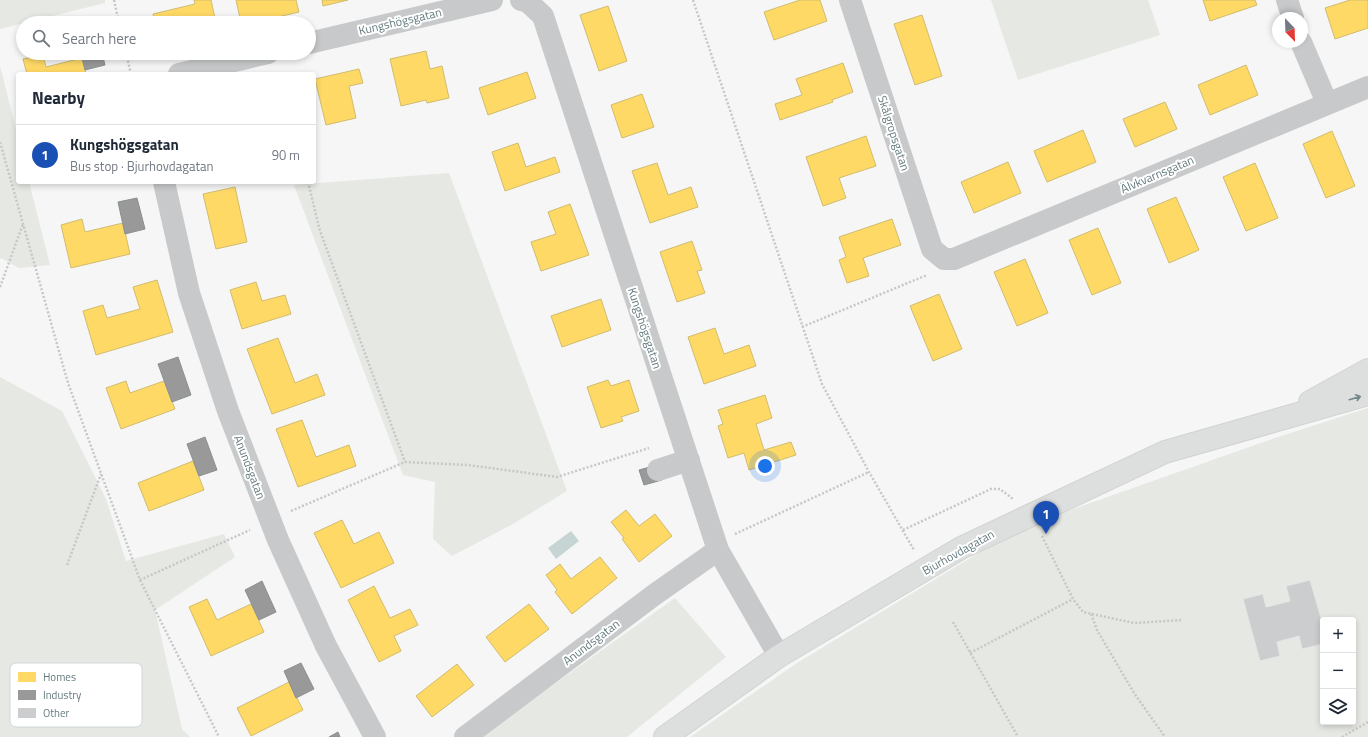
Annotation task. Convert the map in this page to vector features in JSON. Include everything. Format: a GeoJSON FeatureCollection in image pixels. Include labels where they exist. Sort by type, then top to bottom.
{"type":"FeatureCollection","features":[{"type":"Feature","properties":{"kind":"main road","name":"Bjurhovdagatan"},"geometry":{"type":"LineString","coordinates":[[1277,420],[1368,370]]}},
{"type":"Feature","properties":{"kind":"main road","name":"Bjurhovdagatan"},"geometry":{"type":"LineString","coordinates":[[665,737],[779,656],[961,548],[1165,452],[1368,394]]}},
{"type":"Feature","properties":{"kind":"street","name":"Kungshögsgatan"},"geometry":{"type":"LineString","coordinates":[[316,41],[492,0]]}},
{"type":"Feature","properties":{"kind":"street","name":"Kungshögsgatan"},"geometry":{"type":"LineString","coordinates":[[521,0],[528,2],[543,16],[718,550],[779,656]]}},
{"type":"Feature","properties":{"kind":"street","name":"Skålgropsgatan"},"geometry":{"type":"LineString","coordinates":[[850,0],[932,249],[945,259]]}},
{"type":"Feature","properties":{"kind":"street"},"geometry":{"type":"LineString","coordinates":[[1287,0],[1291,12]]}},
{"type":"Feature","properties":{"kind":"street"},"geometry":{"type":"LineString","coordinates":[[1304,48],[1327,104]]}},
{"type":"Feature","properties":{"kind":"street"},"geometry":{"type":"LineString","coordinates":[[187,72],[238,60]]}},
{"type":"Feature","properties":{"kind":"street","name":"Älvkvarnsgatan"},"geometry":{"type":"LineString","coordinates":[[945,259],[954,259],[1368,87]]}},
{"type":"Feature","properties":{"kind":"street","name":"Anundsgatan"},"geometry":{"type":"LineString","coordinates":[[164,184],[189,293],[228,411],[278,540],[326,646],[375,737]]}},
{"type":"Feature","properties":{"kind":"street"},"geometry":{"type":"LineString","coordinates":[[658,470],[689,460]]}},
{"type":"Feature","properties":{"kind":"street","name":"Anundsgatan"},"geometry":{"type":"LineString","coordinates":[[465,737],[654,595],[718,550]]}},
{"type":"Feature","properties":{"kind":"path"},"geometry":{"type":"LineString","coordinates":[[114,0],[117,16]]}},
{"type":"Feature","properties":{"kind":"path"},"geometry":{"type":"LineString","coordinates":[[693,0],[822,384],[869,472],[914,550]]}},
{"type":"Feature","properties":{"kind":"path"},"geometry":{"type":"LineString","coordinates":[[128,60],[131,72]]}},
{"type":"Feature","properties":{"kind":"path"},"geometry":{"type":"LineString","coordinates":[[0,142],[68,383],[140,580],[219,737]]}},
{"type":"Feature","properties":{"kind":"path"},"geometry":{"type":"LineString","coordinates":[[308,184],[320,231],[405,462]]}},
{"type":"Feature","properties":{"kind":"path"},"geometry":{"type":"LineString","coordinates":[[0,287],[24,223]]}},
{"type":"Feature","properties":{"kind":"path"},"geometry":{"type":"LineString","coordinates":[[802,327],[935,272],[945,259]]}},
{"type":"Feature","properties":{"kind":"path"},"geometry":{"type":"LineString","coordinates":[[140,580],[270,520],[405,462],[468,465],[557,477],[681,438]]}},
{"type":"Feature","properties":{"kind":"path"},"geometry":{"type":"LineString","coordinates":[[718,550],[733,535],[869,472]]}},
{"type":"Feature","properties":{"kind":"path"},"geometry":{"type":"LineString","coordinates":[[67,565],[101,474]]}},
{"type":"Feature","properties":{"kind":"path"},"geometry":{"type":"LineString","coordinates":[[902,530],[991,489],[1000,489],[1016,500]]}},
{"type":"Feature","properties":{"kind":"path"},"geometry":{"type":"LineString","coordinates":[[1042,536],[1073,599],[1084,612],[1134,624],[1183,620]]}},
{"type":"Feature","properties":{"kind":"path"},"geometry":{"type":"LineString","coordinates":[[970,653],[1073,599]]}},
{"type":"Feature","properties":{"kind":"path"},"geometry":{"type":"LineString","coordinates":[[1091,613],[1097,630],[1134,693],[1165,737]]}},
{"type":"Feature","properties":{"kind":"path"},"geometry":{"type":"LineString","coordinates":[[953,622],[1018,737]]}},
{"type":"Feature","properties":{"kind":"path"},"geometry":{"type":"LineString","coordinates":[[1342,737],[1348,736],[1368,722]]}},
{"type":"Feature","properties":{"kind":"shaded area"},"geometry":{"type":"Polygon","coordinates":[[[0,0],[105,0],[105,3],[52,16],[16,16],[16,25],[0,29],[0,0]]]}},
{"type":"Feature","properties":{"kind":"shaded area"},"geometry":{"type":"Polygon","coordinates":[[[991,0],[1148,0],[1160,35],[1018,80],[991,0]]]}},
{"type":"Feature","properties":{"kind":"shaded area"},"geometry":{"type":"Polygon","coordinates":[[[0,66],[16,129],[16,184],[30,184],[50,265],[19,268],[1,258],[0,259],[0,66]]]}},
{"type":"Feature","properties":{"kind":"shaded area"},"geometry":{"type":"Polygon","coordinates":[[[449,173],[567,491],[513,524],[452,556],[433,539],[435,482],[403,475],[294,185],[449,173]]]}},
{"type":"Feature","properties":{"kind":"shaded area"},"geometry":{"type":"Polygon","coordinates":[[[0,377],[62,411],[106,499],[126,561],[224,534],[235,557],[155,610],[182,729],[190,737],[0,737],[0,377]]]}},
{"type":"Feature","properties":{"kind":"shaded area"},"geometry":{"type":"Polygon","coordinates":[[[1368,408],[1368,737],[690,737],[797,663],[1010,534],[1062,513],[1275,438],[1368,408]]]}},
{"type":"Feature","properties":{"kind":"shaded area"},"geometry":{"type":"Polygon","coordinates":[[[571,531],[579,541],[556,559],[548,548],[571,531]]]}},
{"type":"Feature","properties":{"kind":"shaded area"},"geometry":{"type":"Polygon","coordinates":[[[675,598],[726,657],[627,737],[480,737],[675,598]]]}},
{"type":"Feature","properties":{"kind":"building: Homes"},"geometry":{"type":"Polygon","coordinates":[[[194,0],[211,0],[214,16],[153,16],[153,14],[195,4],[194,0]]]}},
{"type":"Feature","properties":{"kind":"building: Homes"},"geometry":{"type":"Polygon","coordinates":[[[236,0],[296,0],[299,12],[282,16],[239,16],[236,0]]]}},
{"type":"Feature","properties":{"kind":"building: Homes"},"geometry":{"type":"Polygon","coordinates":[[[322,0],[348,0],[323,6],[322,0]]]}},
{"type":"Feature","properties":{"kind":"building: Homes"},"geometry":{"type":"Polygon","coordinates":[[[800,0],[820,0],[827,21],[774,40],[764,12],[800,0]]]}},
{"type":"Feature","properties":{"kind":"building: Homes"},"geometry":{"type":"Polygon","coordinates":[[[1203,0],[1255,0],[1257,5],[1210,21],[1203,0]]]}},
{"type":"Feature","properties":{"kind":"building: Homes"},"geometry":{"type":"Polygon","coordinates":[[[1350,0],[1368,0],[1368,28],[1335,39],[1325,8],[1350,0]]]}},
{"type":"Feature","properties":{"kind":"building: Homes"},"geometry":{"type":"Polygon","coordinates":[[[608,6],[627,61],[599,71],[580,15],[608,6]]]}},
{"type":"Feature","properties":{"kind":"building: Homes"},"geometry":{"type":"Polygon","coordinates":[[[922,15],[942,76],[915,85],[894,24],[922,15]]]}},
{"type":"Feature","properties":{"kind":"building: Homes"},"geometry":{"type":"Polygon","coordinates":[[[426,51],[430,69],[442,66],[449,98],[427,103],[426,100],[401,106],[390,59],[426,51]]]}},
{"type":"Feature","properties":{"kind":"building: Homes"},"geometry":{"type":"Polygon","coordinates":[[[23,60],[44,60],[46,67],[74,60],[82,60],[86,72],[26,72],[23,60]]]}},
{"type":"Feature","properties":{"kind":"building: Homes"},"geometry":{"type":"Polygon","coordinates":[[[843,63],[853,92],[832,100],[833,102],[780,120],[775,104],[802,95],[796,79],[843,63]]]}},
{"type":"Feature","properties":{"kind":"building: Homes"},"geometry":{"type":"Polygon","coordinates":[[[1246,65],[1258,95],[1210,115],[1198,85],[1246,65]]]}},
{"type":"Feature","properties":{"kind":"building: Homes"},"geometry":{"type":"Polygon","coordinates":[[[359,69],[363,83],[349,86],[356,118],[326,125],[316,79],[359,69]]]}},
{"type":"Feature","properties":{"kind":"building: Homes"},"geometry":{"type":"Polygon","coordinates":[[[527,72],[536,98],[488,115],[479,88],[527,72]]]}},
{"type":"Feature","properties":{"kind":"building: Homes"},"geometry":{"type":"Polygon","coordinates":[[[642,94],[654,127],[622,138],[611,105],[642,94]]]}},
{"type":"Feature","properties":{"kind":"building: Homes"},"geometry":{"type":"Polygon","coordinates":[[[1165,102],[1177,129],[1135,147],[1123,119],[1165,102]]]}},
{"type":"Feature","properties":{"kind":"building: Homes"},"geometry":{"type":"Polygon","coordinates":[[[1083,130],[1096,162],[1047,182],[1034,151],[1083,130]]]}},
{"type":"Feature","properties":{"kind":"building: Homes"},"geometry":{"type":"Polygon","coordinates":[[[1332,131],[1355,186],[1326,198],[1303,144],[1332,131]]]}},
{"type":"Feature","properties":{"kind":"building: Homes"},"geometry":{"type":"Polygon","coordinates":[[[866,136],[876,166],[839,178],[846,198],[823,206],[806,157],[866,136]]]}},
{"type":"Feature","properties":{"kind":"building: Homes"},"geometry":{"type":"Polygon","coordinates":[[[518,143],[526,167],[555,157],[560,172],[505,191],[492,152],[518,143]]]}},
{"type":"Feature","properties":{"kind":"building: Homes"},"geometry":{"type":"Polygon","coordinates":[[[1008,162],[1021,193],[974,213],[961,182],[1008,162]]]}},
{"type":"Feature","properties":{"kind":"building: Homes"},"geometry":{"type":"Polygon","coordinates":[[[657,163],[668,195],[691,187],[698,207],[650,223],[632,171],[657,163]]]}},
{"type":"Feature","properties":{"kind":"building: Homes"},"geometry":{"type":"Polygon","coordinates":[[[1255,163],[1278,218],[1246,231],[1223,177],[1255,163]]]}},
{"type":"Feature","properties":{"kind":"building: Homes"},"geometry":{"type":"Polygon","coordinates":[[[235,187],[247,242],[216,249],[203,194],[235,187]]]}},
{"type":"Feature","properties":{"kind":"building: Homes"},"geometry":{"type":"Polygon","coordinates":[[[1176,197],[1199,250],[1169,263],[1147,209],[1176,197]]]}},
{"type":"Feature","properties":{"kind":"building: Homes"},"geometry":{"type":"Polygon","coordinates":[[[570,204],[589,255],[541,271],[531,242],[556,234],[548,212],[570,204]]]}},
{"type":"Feature","properties":{"kind":"building: Homes"},"geometry":{"type":"Polygon","coordinates":[[[82,219],[85,232],[123,223],[130,254],[71,268],[61,225],[82,219]]]}},
{"type":"Feature","properties":{"kind":"building: Homes"},"geometry":{"type":"Polygon","coordinates":[[[892,219],[901,245],[863,258],[869,276],[847,283],[839,260],[846,257],[839,237],[892,219]]]}},
{"type":"Feature","properties":{"kind":"building: Homes"},"geometry":{"type":"Polygon","coordinates":[[[1098,228],[1121,283],[1092,295],[1069,240],[1098,228]]]}},
{"type":"Feature","properties":{"kind":"building: Homes"},"geometry":{"type":"Polygon","coordinates":[[[692,241],[702,270],[697,271],[705,293],[677,302],[660,252],[692,241]]]}},
{"type":"Feature","properties":{"kind":"building: Homes"},"geometry":{"type":"Polygon","coordinates":[[[1025,259],[1048,313],[1017,326],[994,272],[1025,259]]]}},
{"type":"Feature","properties":{"kind":"building: Homes"},"geometry":{"type":"Polygon","coordinates":[[[157,280],[173,332],[96,355],[83,311],[103,305],[107,318],[140,309],[133,287],[157,280]]]}},
{"type":"Feature","properties":{"kind":"building: Homes"},"geometry":{"type":"Polygon","coordinates":[[[256,282],[262,301],[285,295],[291,314],[242,329],[230,290],[256,282]]]}},
{"type":"Feature","properties":{"kind":"building: Homes"},"geometry":{"type":"Polygon","coordinates":[[[939,294],[962,349],[933,361],[910,306],[939,294]]]}},
{"type":"Feature","properties":{"kind":"building: Homes"},"geometry":{"type":"Polygon","coordinates":[[[601,299],[611,330],[562,347],[551,316],[601,299]]]}},
{"type":"Feature","properties":{"kind":"building: Homes"},"geometry":{"type":"Polygon","coordinates":[[[715,328],[724,354],[749,345],[756,366],[704,384],[688,337],[715,328]]]}},
{"type":"Feature","properties":{"kind":"building: Homes"},"geometry":{"type":"Polygon","coordinates":[[[278,338],[295,383],[317,374],[325,395],[272,414],[247,349],[278,338]]]}},
{"type":"Feature","properties":{"kind":"building: Homes"},"geometry":{"type":"Polygon","coordinates":[[[608,380],[611,386],[629,380],[639,411],[621,417],[623,421],[601,428],[587,387],[608,380]]]}},
{"type":"Feature","properties":{"kind":"building: Homes"},"geometry":{"type":"Polygon","coordinates":[[[126,381],[130,393],[164,381],[175,409],[121,429],[106,388],[126,381]]]}},
{"type":"Feature","properties":{"kind":"building: Homes"},"geometry":{"type":"Polygon","coordinates":[[[765,395],[772,418],[756,424],[764,450],[791,442],[796,455],[749,470],[744,453],[728,458],[718,426],[723,424],[718,410],[765,395]]]}},
{"type":"Feature","properties":{"kind":"building: Homes"},"geometry":{"type":"Polygon","coordinates":[[[302,420],[316,457],[349,445],[356,466],[298,487],[276,429],[302,420]]]}},
{"type":"Feature","properties":{"kind":"building: Homes"},"geometry":{"type":"Polygon","coordinates":[[[193,461],[204,490],[149,511],[138,483],[193,461]]]}},
{"type":"Feature","properties":{"kind":"building: Homes"},"geometry":{"type":"Polygon","coordinates":[[[626,510],[639,526],[655,514],[672,536],[639,562],[622,539],[624,538],[611,522],[626,510]]]}},
{"type":"Feature","properties":{"kind":"building: Homes"},"geometry":{"type":"Polygon","coordinates":[[[342,520],[354,544],[379,532],[394,563],[341,588],[314,533],[342,520]]]}},
{"type":"Feature","properties":{"kind":"building: Homes"},"geometry":{"type":"Polygon","coordinates":[[[600,557],[617,578],[572,614],[555,592],[557,590],[546,575],[560,564],[571,579],[600,557]]]}},
{"type":"Feature","properties":{"kind":"building: Homes"},"geometry":{"type":"Polygon","coordinates":[[[374,586],[390,618],[410,609],[418,625],[394,636],[401,651],[379,662],[348,600],[374,586]]]}},
{"type":"Feature","properties":{"kind":"building: Homes"},"geometry":{"type":"Polygon","coordinates":[[[207,599],[217,620],[251,604],[264,632],[211,656],[189,607],[207,599]]]}},
{"type":"Feature","properties":{"kind":"building: Homes"},"geometry":{"type":"Polygon","coordinates":[[[529,604],[549,629],[505,662],[486,637],[529,604]]]}},
{"type":"Feature","properties":{"kind":"building: Homes"},"geometry":{"type":"Polygon","coordinates":[[[457,664],[474,685],[432,717],[416,696],[457,664]]]}},
{"type":"Feature","properties":{"kind":"building: Homes"},"geometry":{"type":"Polygon","coordinates":[[[289,682],[303,710],[251,736],[237,708],[289,682]]]}},
{"type":"Feature","properties":{"kind":"building: Industry"},"geometry":{"type":"Polygon","coordinates":[[[83,60],[104,60],[105,65],[85,70],[83,60]]]}},
{"type":"Feature","properties":{"kind":"building: Industry"},"geometry":{"type":"Polygon","coordinates":[[[137,198],[145,229],[125,234],[118,202],[137,198]]]}},
{"type":"Feature","properties":{"kind":"building: Industry"},"geometry":{"type":"Polygon","coordinates":[[[178,357],[191,395],[172,402],[158,364],[178,357]]]}},
{"type":"Feature","properties":{"kind":"building: Industry"},"geometry":{"type":"Polygon","coordinates":[[[205,437],[217,470],[199,476],[187,444],[205,437]]]}},
{"type":"Feature","properties":{"kind":"building: Industry"},"geometry":{"type":"Polygon","coordinates":[[[657,465],[662,480],[644,485],[639,470],[657,465]]]}},
{"type":"Feature","properties":{"kind":"building: Industry"},"geometry":{"type":"Polygon","coordinates":[[[262,581],[276,612],[259,620],[245,590],[262,581]]]}},
{"type":"Feature","properties":{"kind":"building: Industry"},"geometry":{"type":"Polygon","coordinates":[[[301,663],[314,689],[296,698],[284,671],[301,663]]]}},
{"type":"Feature","properties":{"kind":"building: Industry"},"geometry":{"type":"Polygon","coordinates":[[[338,732],[340,737],[329,737],[338,732]]]}},
{"type":"Feature","properties":{"kind":"building: Other"},"geometry":{"type":"Polygon","coordinates":[[[1310,580],[1321,617],[1320,645],[1302,649],[1299,636],[1277,642],[1280,656],[1260,661],[1243,599],[1263,594],[1266,607],[1290,601],[1286,586],[1310,580]]]}},
{"type":"Feature","properties":{"kind":"place","name":"Kungshögsgatan"},"geometry":{"type":"Point","coordinates":[1046,534]}}]}
